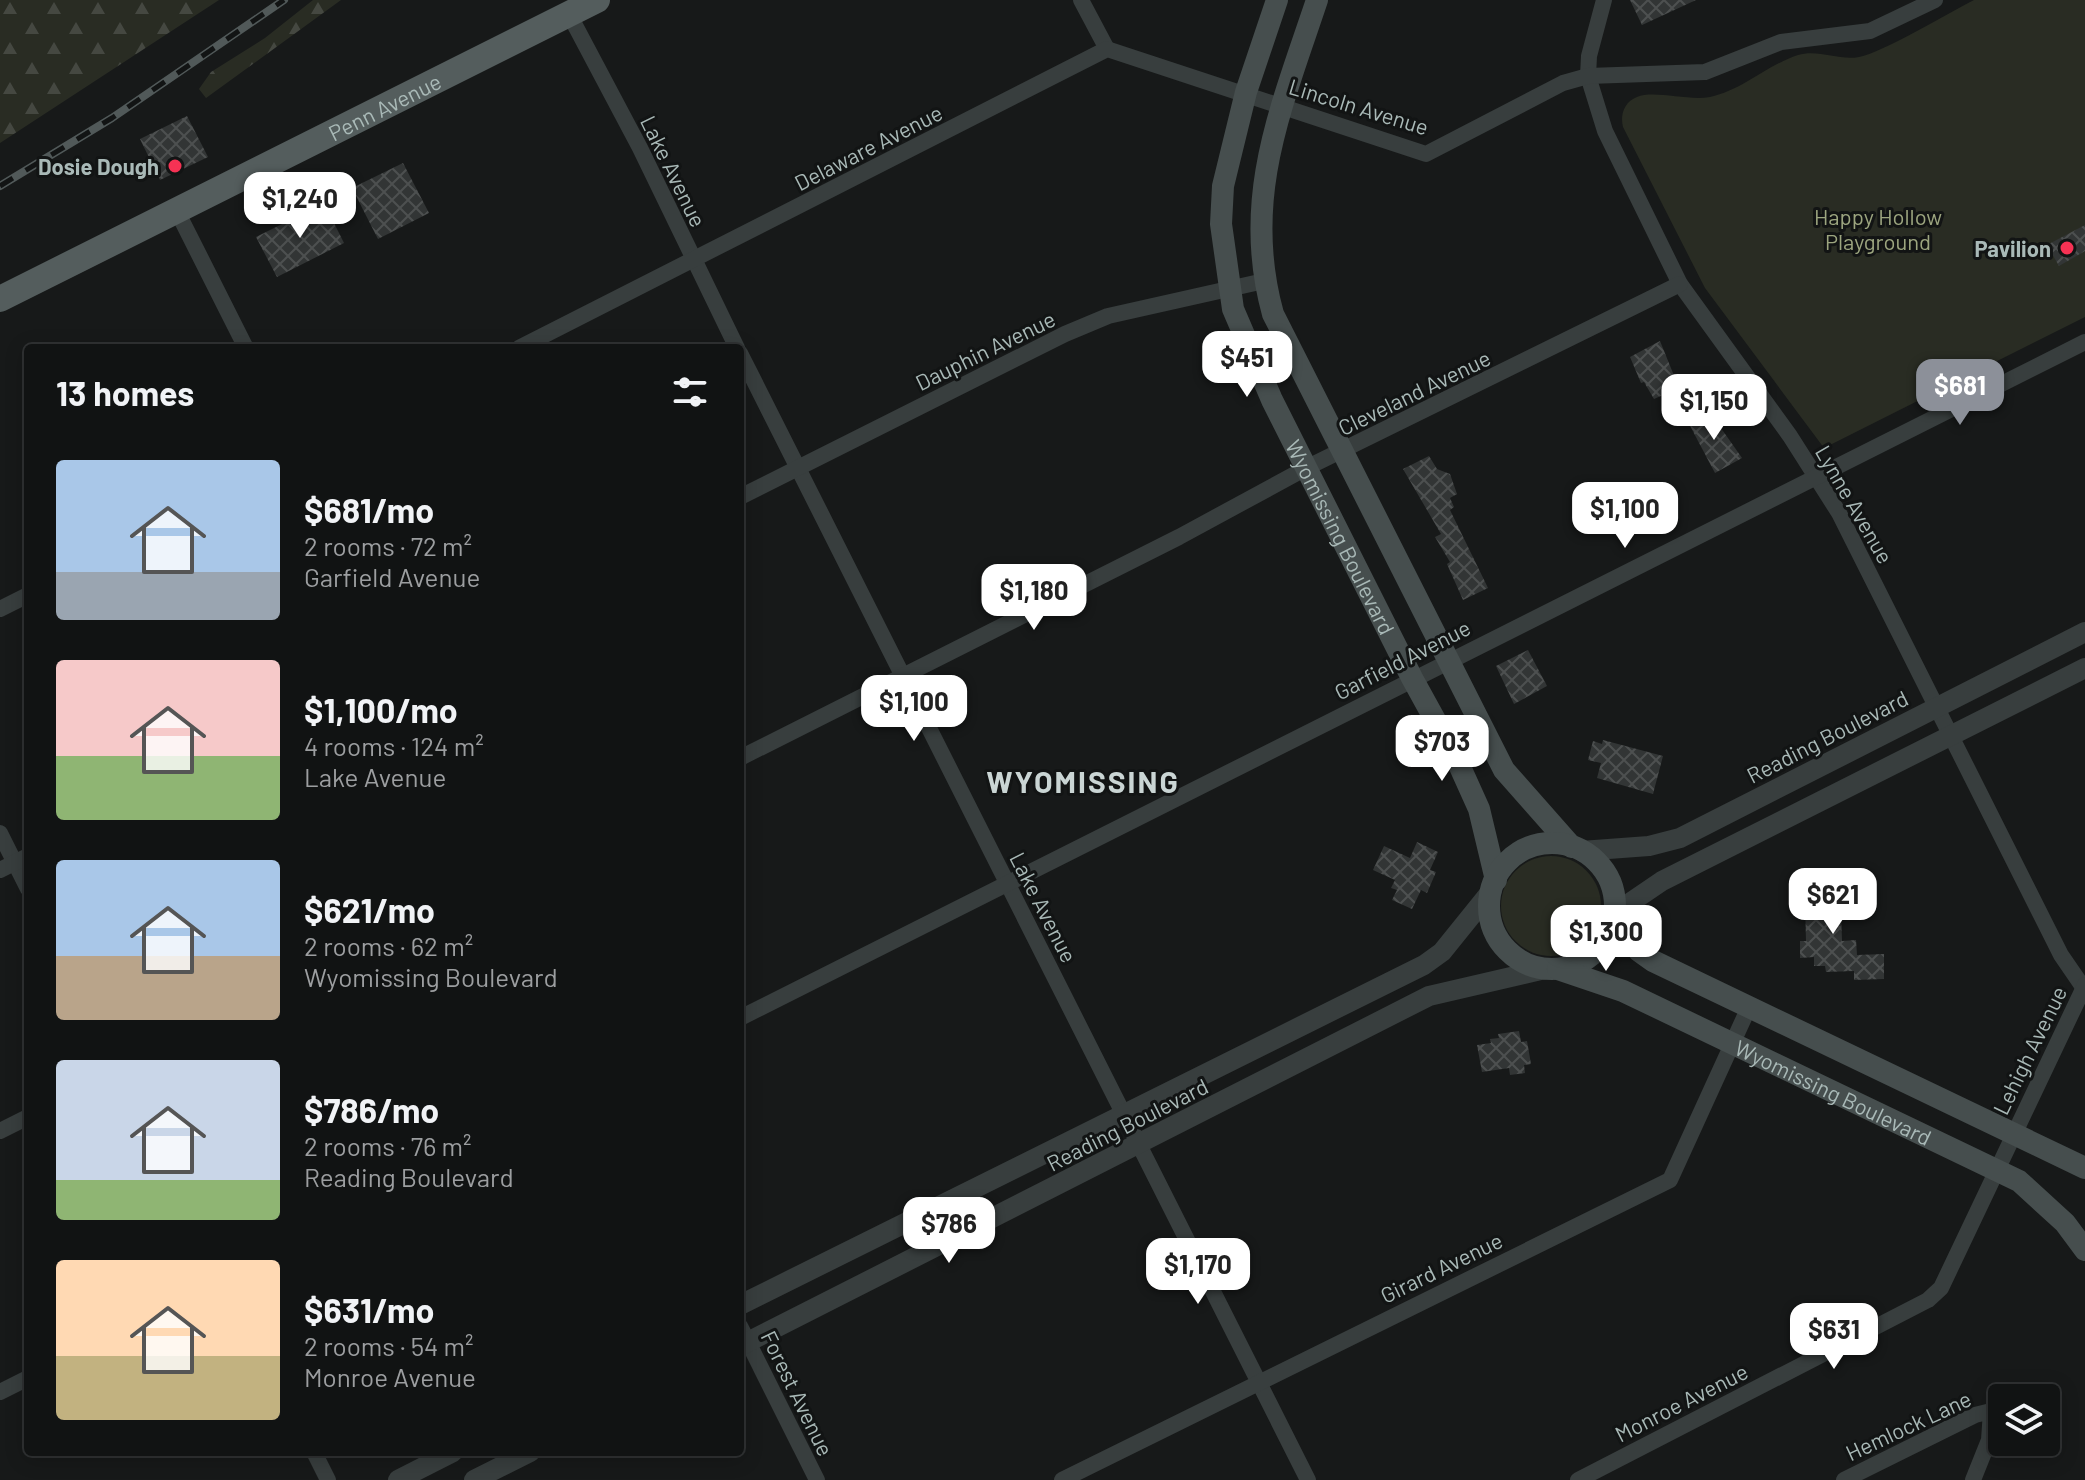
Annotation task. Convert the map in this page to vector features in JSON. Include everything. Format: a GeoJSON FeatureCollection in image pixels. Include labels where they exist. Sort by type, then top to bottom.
{"type":"FeatureCollection","features":[{"type":"Feature","properties":{"kind":"main road","name":"Penn Avenue"},"geometry":{"type":"LineString","coordinates":[[0,299],[597,0]]}},
{"type":"Feature","properties":{"kind":"main road","name":"Wyomissing Boulevard"},"geometry":{"type":"LineString","coordinates":[[1277,0],[1246,92],[1223,186],[1221,224],[1230,289],[1242,334],[1479,809],[1494,885]]}},
{"type":"Feature","properties":{"kind":"main road","name":"Wyomissing Boulevard"},"geometry":{"type":"LineString","coordinates":[[1317,0],[1283,105],[1262,192],[1259,249],[1273,314],[1504,770],[1576,849]]}},
{"type":"Feature","properties":{"kind":"main road"},"geometry":{"type":"LineString","coordinates":[[1554,844],[1576,849],[1594,860],[1609,880],[1614,916],[1597,950],[1575,965],[1551,969],[1516,958],[1500,941],[1491,920],[1494,885],[1512,858],[1527,849],[1554,844]]}},
{"type":"Feature","properties":{"kind":"main road","name":"Wyomissing Boulevard"},"geometry":{"type":"LineString","coordinates":[[1614,916],[1639,951],[1653,961],[2085,1168]]}},
{"type":"Feature","properties":{"kind":"main road","name":"Wyomissing Boulevard"},"geometry":{"type":"LineString","coordinates":[[1551,969],[1623,991],[2019,1181],[2043,1201],[2085,1250]]}},
{"type":"Feature","properties":{"kind":"street"},"geometry":{"type":"LineString","coordinates":[[1081,0],[1107,49],[1246,92]]}},
{"type":"Feature","properties":{"kind":"street","name":"Lynne Avenue"},"geometry":{"type":"LineString","coordinates":[[1604,0],[1589,56],[1588,76],[1605,131],[1680,284],[1817,476],[1954,737],[2061,955],[2085,988]]}},
{"type":"Feature","properties":{"kind":"street","name":"Lincoln Avenue"},"geometry":{"type":"LineString","coordinates":[[1246,92],[1426,154],[1563,83],[1588,76],[1705,72],[1781,42],[1870,31],[1935,0]]}},
{"type":"Feature","properties":{"kind":"street","name":"Lake Avenue"},"geometry":{"type":"LineString","coordinates":[[569,14],[640,148],[736,344]]}},
{"type":"Feature","properties":{"kind":"street","name":"Delaware Avenue"},"geometry":{"type":"LineString","coordinates":[[527,344],[1107,49]]}},
{"type":"Feature","properties":{"kind":"street"},"geometry":{"type":"LineString","coordinates":[[177,211],[244,344]]}},
{"type":"Feature","properties":{"kind":"street","name":"Dauphin Avenue"},"geometry":{"type":"LineString","coordinates":[[744,495],[1065,334],[1108,316],[1264,281]]}},
{"type":"Feature","properties":{"kind":"street","name":"Cleveland Avenue"},"geometry":{"type":"LineString","coordinates":[[744,756],[1179,537],[1308,467],[1680,284]]}},
{"type":"Feature","properties":{"kind":"street","name":"Garfield Avenue"},"geometry":{"type":"LineString","coordinates":[[744,1016],[2085,342]]}},
{"type":"Feature","properties":{"kind":"street","name":"Lake Avenue"},"geometry":{"type":"LineString","coordinates":[[744,360],[1308,1480]]}},
{"type":"Feature","properties":{"kind":"street"},"geometry":{"type":"LineString","coordinates":[[0,609],[24,597]]}},
{"type":"Feature","properties":{"kind":"street","name":"Reading Boulevard"},"geometry":{"type":"LineString","coordinates":[[1576,849],[1649,846],[1680,838],[2085,632]]}},
{"type":"Feature","properties":{"kind":"street"},"geometry":{"type":"LineString","coordinates":[[1614,916],[1662,881],[1954,737],[2085,668]]}},
{"type":"Feature","properties":{"kind":"street"},"geometry":{"type":"LineString","coordinates":[[0,833],[24,882]]}},
{"type":"Feature","properties":{"kind":"street","name":"Reading Boulevard"},"geometry":{"type":"LineString","coordinates":[[744,1303],[1424,965],[1442,952],[1494,885]]}},
{"type":"Feature","properties":{"kind":"street","name":"Reading Boulevard"},"geometry":{"type":"LineString","coordinates":[[744,1338],[1138,1145],[1429,996],[1551,969]]}},
{"type":"Feature","properties":{"kind":"street","name":"Lehigh Avenue"},"geometry":{"type":"LineString","coordinates":[[1998,1170],[2012,1134],[2085,988]]}},
{"type":"Feature","properties":{"kind":"street","name":"Girard Avenue"},"geometry":{"type":"LineString","coordinates":[[1062,1480],[1670,1180],[1749,1007]]}},
{"type":"Feature","properties":{"kind":"street"},"geometry":{"type":"LineString","coordinates":[[0,1131],[24,1119]]}},
{"type":"Feature","properties":{"kind":"street","name":"Monroe Avenue"},"geometry":{"type":"LineString","coordinates":[[1578,1480],[1928,1300],[1941,1288],[1998,1170]]}},
{"type":"Feature","properties":{"kind":"street","name":"Forest Avenue"},"geometry":{"type":"LineString","coordinates":[[744,1340],[817,1480]]}},
{"type":"Feature","properties":{"kind":"street"},"geometry":{"type":"LineString","coordinates":[[0,1392],[24,1380]]}},
{"type":"Feature","properties":{"kind":"street","name":"Hemlock Lane"},"geometry":{"type":"LineString","coordinates":[[1844,1480],[1975,1415],[1991,1411],[1989,1440],[1973,1480]]}},
{"type":"Feature","properties":{"kind":"street"},"geometry":{"type":"LineString","coordinates":[[316,1456],[328,1480]]}},
{"type":"Feature","properties":{"kind":"street"},"geometry":{"type":"LineString","coordinates":[[398,1480],[445,1456]]}},
{"type":"Feature","properties":{"kind":"street"},"geometry":{"type":"LineString","coordinates":[[474,1480],[522,1456]]}},
{"type":"Feature","properties":{"kind":"green space"},"geometry":{"type":"Polygon","coordinates":[[[0,0],[219,0],[0,143],[0,0]]]}},
{"type":"Feature","properties":{"kind":"green space"},"geometry":{"type":"Polygon","coordinates":[[[313,0],[341,0],[206,98],[199,89],[211,72],[265,38],[313,0]]]}},
{"type":"Feature","properties":{"kind":"green space","name":"Happy Hollow Playground"},"geometry":{"type":"Polygon","coordinates":[[[1974,0],[2085,0],[2085,317],[1824,448],[1705,288],[1623,127],[1624,109],[1633,99],[1644,95],[1701,98],[1722,94],[1798,55],[1814,53],[1851,58],[1870,54],[1974,0]]]}},
{"type":"Feature","properties":{"kind":"green space"},"geometry":{"type":"Polygon","coordinates":[[[1551,856],[1570,860],[1586,871],[1597,887],[1601,906],[1597,925],[1586,941],[1570,952],[1551,956],[1532,952],[1516,941],[1505,925],[1501,906],[1505,887],[1516,871],[1532,860],[1551,856]]]}},
{"type":"Feature","properties":{"kind":"building"},"geometry":{"type":"Polygon","coordinates":[[[1630,0],[1696,0],[1642,25],[1630,0]]]}},
{"type":"Feature","properties":{"kind":"building"},"geometry":{"type":"Polygon","coordinates":[[[187,116],[208,157],[160,180],[140,139],[187,116]]]}},
{"type":"Feature","properties":{"kind":"building"},"geometry":{"type":"Polygon","coordinates":[[[403,163],[429,213],[378,239],[352,188],[403,163]]]}},
{"type":"Feature","properties":{"kind":"building"},"geometry":{"type":"Polygon","coordinates":[[[324,203],[344,243],[277,277],[256,237],[324,203]]]}},
{"type":"Feature","properties":{"kind":"building","name":"Pavilion"},"geometry":{"type":"Polygon","coordinates":[[[2085,225],[2085,251],[2059,266],[2047,245],[2085,225]]]}},
{"type":"Feature","properties":{"kind":"building"},"geometry":{"type":"Polygon","coordinates":[[[1660,341],[1679,388],[1654,399],[1644,382],[1641,383],[1630,357],[1660,341]]]}},
{"type":"Feature","properties":{"kind":"building"},"geometry":{"type":"Polygon","coordinates":[[[1709,411],[1742,458],[1715,473],[1688,422],[1709,411]]]}},
{"type":"Feature","properties":{"kind":"building"},"geometry":{"type":"Polygon","coordinates":[[[1429,456],[1437,469],[1450,474],[1457,494],[1450,498],[1454,507],[1450,510],[1488,588],[1463,600],[1447,564],[1450,562],[1435,537],[1441,534],[1403,469],[1429,456]]]}},
{"type":"Feature","properties":{"kind":"building"},"geometry":{"type":"Polygon","coordinates":[[[1528,650],[1547,686],[1514,704],[1496,666],[1528,650]]]}},
{"type":"Feature","properties":{"kind":"building"},"geometry":{"type":"Polygon","coordinates":[[[1603,740],[1663,756],[1653,794],[1597,778],[1601,763],[1588,760],[1593,741],[1602,744],[1603,740]]]}},
{"type":"Feature","properties":{"kind":"building"},"geometry":{"type":"Polygon","coordinates":[[[1417,842],[1438,852],[1430,870],[1436,872],[1427,893],[1421,890],[1412,909],[1392,900],[1397,890],[1391,888],[1395,880],[1373,870],[1384,846],[1410,858],[1417,842]]]}},
{"type":"Feature","properties":{"kind":"building"},"geometry":{"type":"Polygon","coordinates":[[[1840,885],[1842,941],[1856,940],[1857,955],[1884,954],[1884,979],[1854,980],[1854,971],[1826,972],[1825,966],[1814,966],[1814,957],[1800,958],[1800,941],[1806,941],[1805,902],[1799,902],[1799,886],[1840,885]]]}},
{"type":"Feature","properties":{"kind":"building"},"geometry":{"type":"Polygon","coordinates":[[[1519,1031],[1521,1042],[1527,1041],[1531,1064],[1524,1065],[1525,1073],[1510,1075],[1509,1068],[1482,1072],[1477,1045],[1491,1043],[1490,1039],[1499,1038],[1498,1034],[1519,1031]]]}},
{"type":"Feature","properties":{"kind":"railway"},"geometry":{"type":"LineString","coordinates":[[0,186],[112,118],[284,0]]}},
{"type":"Feature","properties":{"kind":"place","name":"Dosie Dough"},"geometry":{"type":"Point","coordinates":[175,166]}},
{"type":"Feature","properties":{"kind":"place","name":"Pavilion"},"geometry":{"type":"Point","coordinates":[2067,248]}},
{"type":"Feature","properties":{"kind":"district","name":"WYOMISSING"},"geometry":{"type":"Point","coordinates":[1083,781]}}]}
